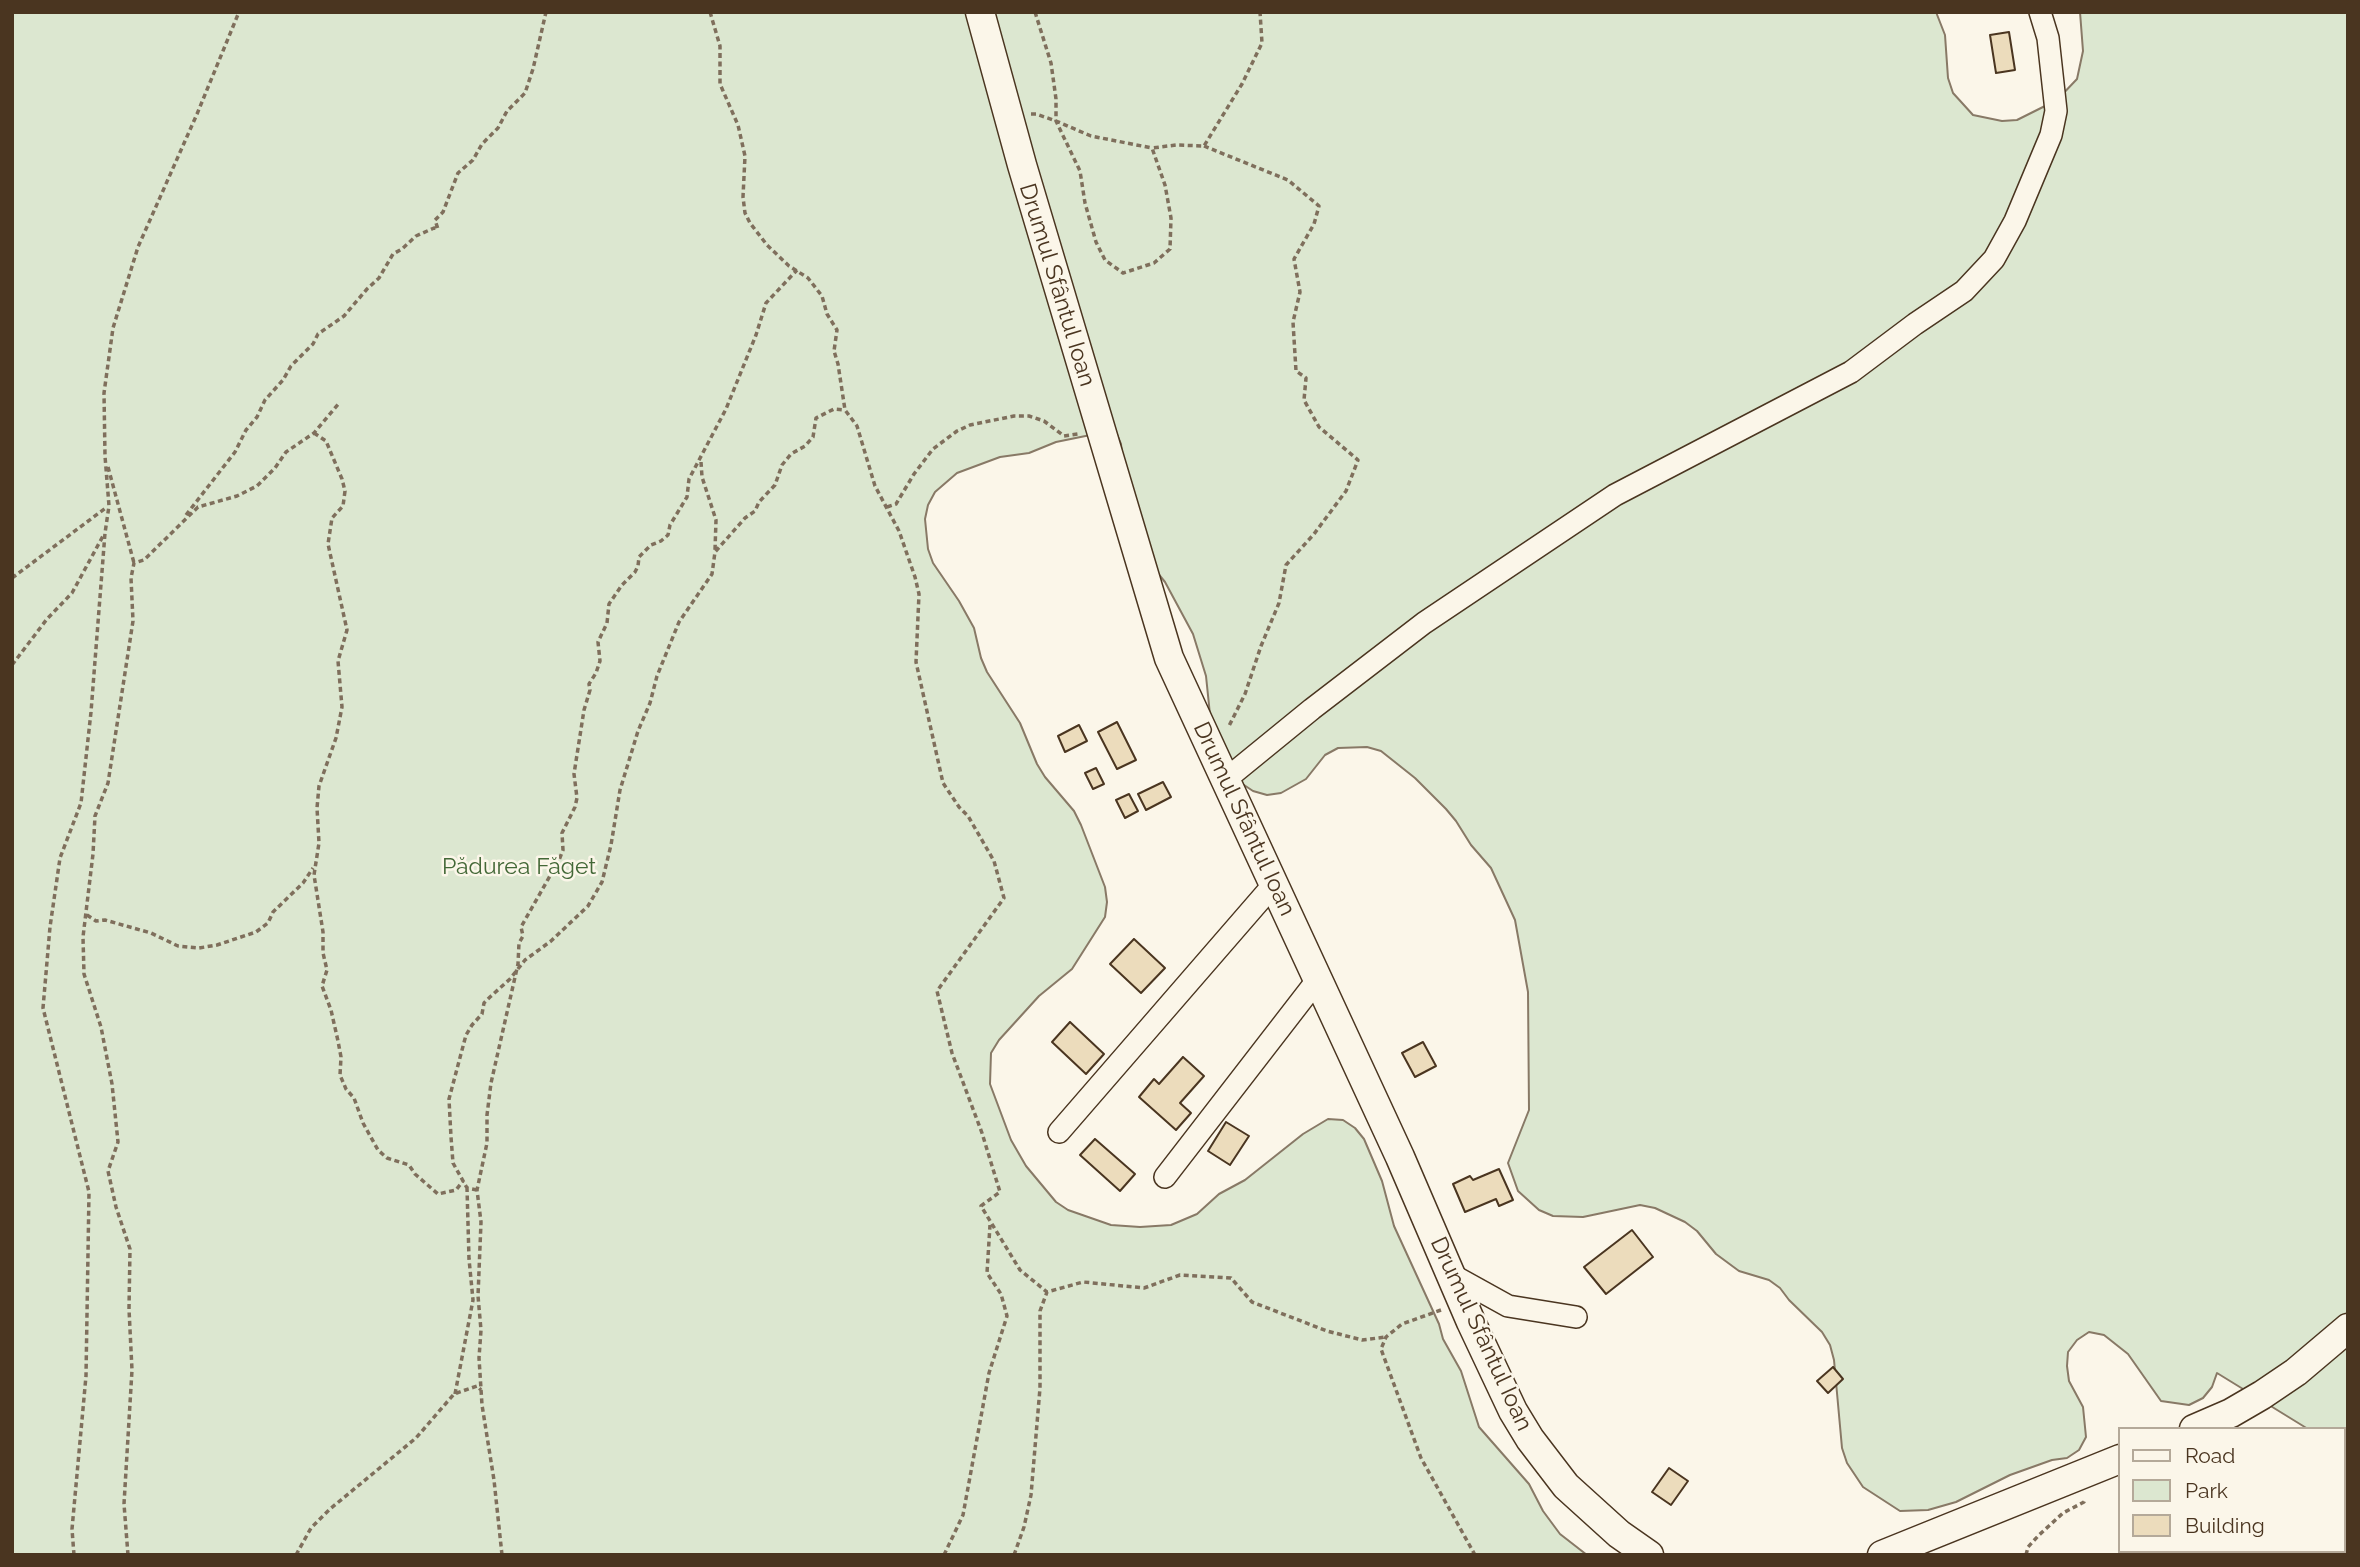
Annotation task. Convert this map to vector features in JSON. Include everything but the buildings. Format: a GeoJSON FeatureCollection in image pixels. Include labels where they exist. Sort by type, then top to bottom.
{"type":"FeatureCollection","features":[{"type":"Feature","properties":{"kind":"main road","name":"Drumul Sfântul Ioan"},"geometry":{"type":"LineString","coordinates":[[980,12],[1026,178],[1169,658],[1513,1410],[1546,1462],[1566,1486],[1619,1534],[1649,1555]]}},
{"type":"Feature","properties":{"kind":"main road"},"geometry":{"type":"LineString","coordinates":[[2199,1427],[2262,1395],[2295,1372],[2348,1328]]}},
{"type":"Feature","properties":{"kind":"main road"},"geometry":{"type":"LineString","coordinates":[[1882,1555],[2118,1460]]}},
{"type":"Feature","properties":{"kind":"street"},"geometry":{"type":"LineString","coordinates":[[1226,780],[1312,709],[1424,623],[1615,495],[1851,372],[1915,324],[1964,292],[1994,260],[2032,184],[2051,135],[2056,111],[2048,38],[2040,12]]}},
{"type":"Feature","properties":{"kind":"street"},"geometry":{"type":"LineString","coordinates":[[1059,1132],[1274,884]]}},
{"type":"Feature","properties":{"kind":"street"},"geometry":{"type":"LineString","coordinates":[[1166,1177],[1318,979]]}},
{"type":"Feature","properties":{"kind":"street"},"geometry":{"type":"LineString","coordinates":[[1452,1275],[1508,1306],[1576,1317]]}},
{"type":"Feature","properties":{"kind":"path"},"geometry":{"type":"LineString","coordinates":[[74,1555],[72,1529],[86,1376],[89,1192],[43,1008],[50,927],[60,858],[81,803],[99,628],[104,533],[109,506],[104,393],[113,328],[138,247],[239,12]]}},
{"type":"Feature","properties":{"kind":"path"},"geometry":{"type":"LineString","coordinates":[[182,522],[235,453],[265,400],[283,380],[291,366],[313,344],[318,334],[344,316],[379,278],[393,254],[416,236],[434,228],[438,229],[435,220],[443,212],[458,173],[472,160],[482,144],[498,128],[507,111],[524,93],[533,69],[546,12]]}},
{"type":"Feature","properties":{"kind":"path"},"geometry":{"type":"LineString","coordinates":[[710,12],[720,46],[720,85],[738,125],[746,156],[743,197],[746,213],[750,223],[767,245],[807,278],[822,296],[827,314],[837,330],[834,351],[845,410],[857,426],[875,486],[899,531],[919,594],[916,662],[943,783],[968,816],[995,861],[1004,898],[937,990],[953,1053],[1000,1192],[981,1206],[1020,1270],[1047,1292]]}},
{"type":"Feature","properties":{"kind":"path"},"geometry":{"type":"LineString","coordinates":[[1035,12],[1051,64],[1056,121],[1080,171],[1085,203],[1096,242],[1105,260],[1123,273],[1154,263],[1170,249],[1171,218],[1165,185],[1152,148]]}},
{"type":"Feature","properties":{"kind":"path"},"geometry":{"type":"LineString","coordinates":[[1204,146],[1242,84],[1262,43],[1260,12]]}},
{"type":"Feature","properties":{"kind":"path"},"geometry":{"type":"LineString","coordinates":[[1056,121],[1091,136],[1152,148],[1204,146],[1288,180],[1320,206],[1314,224],[1294,259],[1300,292],[1293,323],[1296,371],[1307,378],[1304,400],[1319,427],[1358,460],[1346,491],[1314,534],[1286,565],[1279,603],[1245,694],[1228,729]]}},
{"type":"Feature","properties":{"kind":"path"},"geometry":{"type":"LineString","coordinates":[[502,1555],[481,1390],[478,1296],[481,1222],[477,1190],[487,1143],[491,1083],[517,969],[519,943],[523,936],[521,927],[559,860],[563,850],[562,833],[575,807],[577,799],[574,774],[584,710],[590,690],[589,684],[600,661],[598,642],[607,623],[609,604],[635,572],[639,557],[668,535],[670,525],[687,497],[689,479],[726,409],[766,303],[797,270]]}},
{"type":"Feature","properties":{"kind":"path"},"geometry":{"type":"LineString","coordinates":[[134,563],[144,560],[198,507],[237,496],[257,486],[286,452],[314,433],[340,402]]}},
{"type":"Feature","properties":{"kind":"path"},"geometry":{"type":"LineString","coordinates":[[715,552],[745,518],[755,511],[775,485],[782,465],[791,454],[805,446],[813,437],[816,418],[834,409],[845,410]]}},
{"type":"Feature","properties":{"kind":"path"},"geometry":{"type":"LineString","coordinates":[[887,507],[896,504],[933,449],[970,425],[1014,416],[1028,416],[1044,421],[1064,436],[1101,430]]}},
{"type":"Feature","properties":{"kind":"path"},"geometry":{"type":"LineString","coordinates":[[314,433],[326,442],[340,472],[345,491],[343,506],[332,518],[328,544],[347,630],[338,661],[342,707],[336,738],[319,786],[317,808],[319,843],[314,875],[327,970],[322,986],[331,1010],[341,1056],[340,1075],[378,1150],[387,1158],[409,1165],[415,1174],[438,1194],[456,1190],[463,1181]]}},
{"type":"Feature","properties":{"kind":"path"},"geometry":{"type":"LineString","coordinates":[[105,456],[134,563],[131,578],[133,621],[108,783],[94,816],[93,854],[83,937],[84,974],[101,1027],[112,1084],[118,1142],[108,1171],[130,1249],[132,1370],[124,1504],[128,1555]]}},
{"type":"Feature","properties":{"kind":"path"},"geometry":{"type":"LineString","coordinates":[[296,1555],[311,1528],[416,1438],[454,1394],[473,1300],[468,1259],[467,1188],[453,1163],[449,1099],[455,1076],[466,1035],[482,1014],[484,1003],[533,953],[576,918],[597,892],[609,852],[620,790],[657,676],[679,622],[712,574],[716,520],[702,477],[700,459]]}},
{"type":"Feature","properties":{"kind":"path"},"geometry":{"type":"LineString","coordinates":[[12,578],[109,506]]}},
{"type":"Feature","properties":{"kind":"path"},"geometry":{"type":"LineString","coordinates":[[12,665],[47,619],[72,593],[104,533]]}},
{"type":"Feature","properties":{"kind":"path"},"geometry":{"type":"LineString","coordinates":[[86,914],[96,921],[105,920],[151,933],[178,946],[199,948],[217,945],[256,932],[268,923],[273,912],[311,873],[315,863]]}},
{"type":"Feature","properties":{"kind":"path"},"geometry":{"type":"LineString","coordinates":[[467,1188],[477,1190]]}},
{"type":"Feature","properties":{"kind":"path"},"geometry":{"type":"LineString","coordinates":[[944,1555],[963,1515],[989,1373],[1007,1316],[1001,1294],[987,1273],[990,1223]]}},
{"type":"Feature","properties":{"kind":"path"},"geometry":{"type":"LineString","coordinates":[[1047,1292],[1083,1282],[1144,1288],[1180,1275],[1231,1278],[1252,1302],[1327,1331],[1362,1340],[1386,1337]]}},
{"type":"Feature","properties":{"kind":"path"},"geometry":{"type":"LineString","coordinates":[[1014,1555],[1024,1527],[1031,1494],[1040,1388],[1040,1311],[1047,1292]]}},
{"type":"Feature","properties":{"kind":"path"},"geometry":{"type":"LineString","coordinates":[[1463,1301],[1402,1324],[1386,1337],[1381,1349],[1421,1458],[1475,1555]]}},
{"type":"Feature","properties":{"kind":"path"},"geometry":{"type":"LineString","coordinates":[[454,1394],[477,1386],[481,1390]]}},
{"type":"Feature","properties":{"kind":"path"},"geometry":{"type":"LineString","coordinates":[[2026,1555],[2028,1547],[2063,1513],[2084,1502],[2092,1485],[2091,1471]]}},
{"type":"Feature","properties":{"kind":"green space","name":"Pădurea Făget"},"geometry":{"type":"Polygon","coordinates":[[[12,12],[1936,12],[1945,35],[1948,78],[1953,93],[1973,115],[2002,121],[2017,120],[2057,100],[2077,79],[2083,51],[2080,12],[2348,12],[2348,1453],[2346,1427],[2305,1427],[2217,1373],[2212,1387],[2203,1398],[2189,1405],[2161,1401],[2128,1354],[2104,1335],[2089,1332],[2077,1340],[2068,1352],[2069,1381],[2083,1407],[2086,1437],[2079,1450],[2067,1458],[2052,1460],[2010,1475],[1956,1502],[1928,1510],[1900,1511],[1863,1487],[1847,1463],[1842,1448],[1834,1360],[1830,1345],[1822,1332],[1780,1288],[1769,1280],[1739,1271],[1716,1254],[1697,1231],[1685,1222],[1655,1208],[1640,1205],[1583,1217],[1553,1216],[1539,1210],[1518,1191],[1508,1163],[1529,1110],[1528,992],[1515,920],[1491,868],[1446,809],[1415,778],[1381,751],[1367,747],[1338,748],[1325,755],[1306,779],[1281,793],[1267,795],[1253,791],[1241,783],[1212,734],[1206,676],[1193,634],[1165,582],[1147,560],[1124,473],[1121,444],[1115,430],[1056,442],[1029,453],[1000,457],[957,473],[935,492],[925,519],[928,549],[933,563],[974,628],[987,672],[1020,723],[1037,764],[1074,811],[1105,887],[1105,917],[1072,969],[1039,996],[999,1040],[991,1053],[990,1084],[1011,1140],[1026,1166],[1056,1202],[1068,1210],[1111,1225],[1140,1227],[1171,1225],[1197,1214],[1219,1194],[1245,1180],[1303,1134],[1328,1119],[1343,1120],[1355,1128],[1364,1139],[1382,1181],[1394,1226],[1439,1324],[1443,1339],[1461,1371],[1479,1427],[1529,1484],[1543,1511],[1560,1534],[1587,1555],[12,1555],[12,12]]]}}]}
